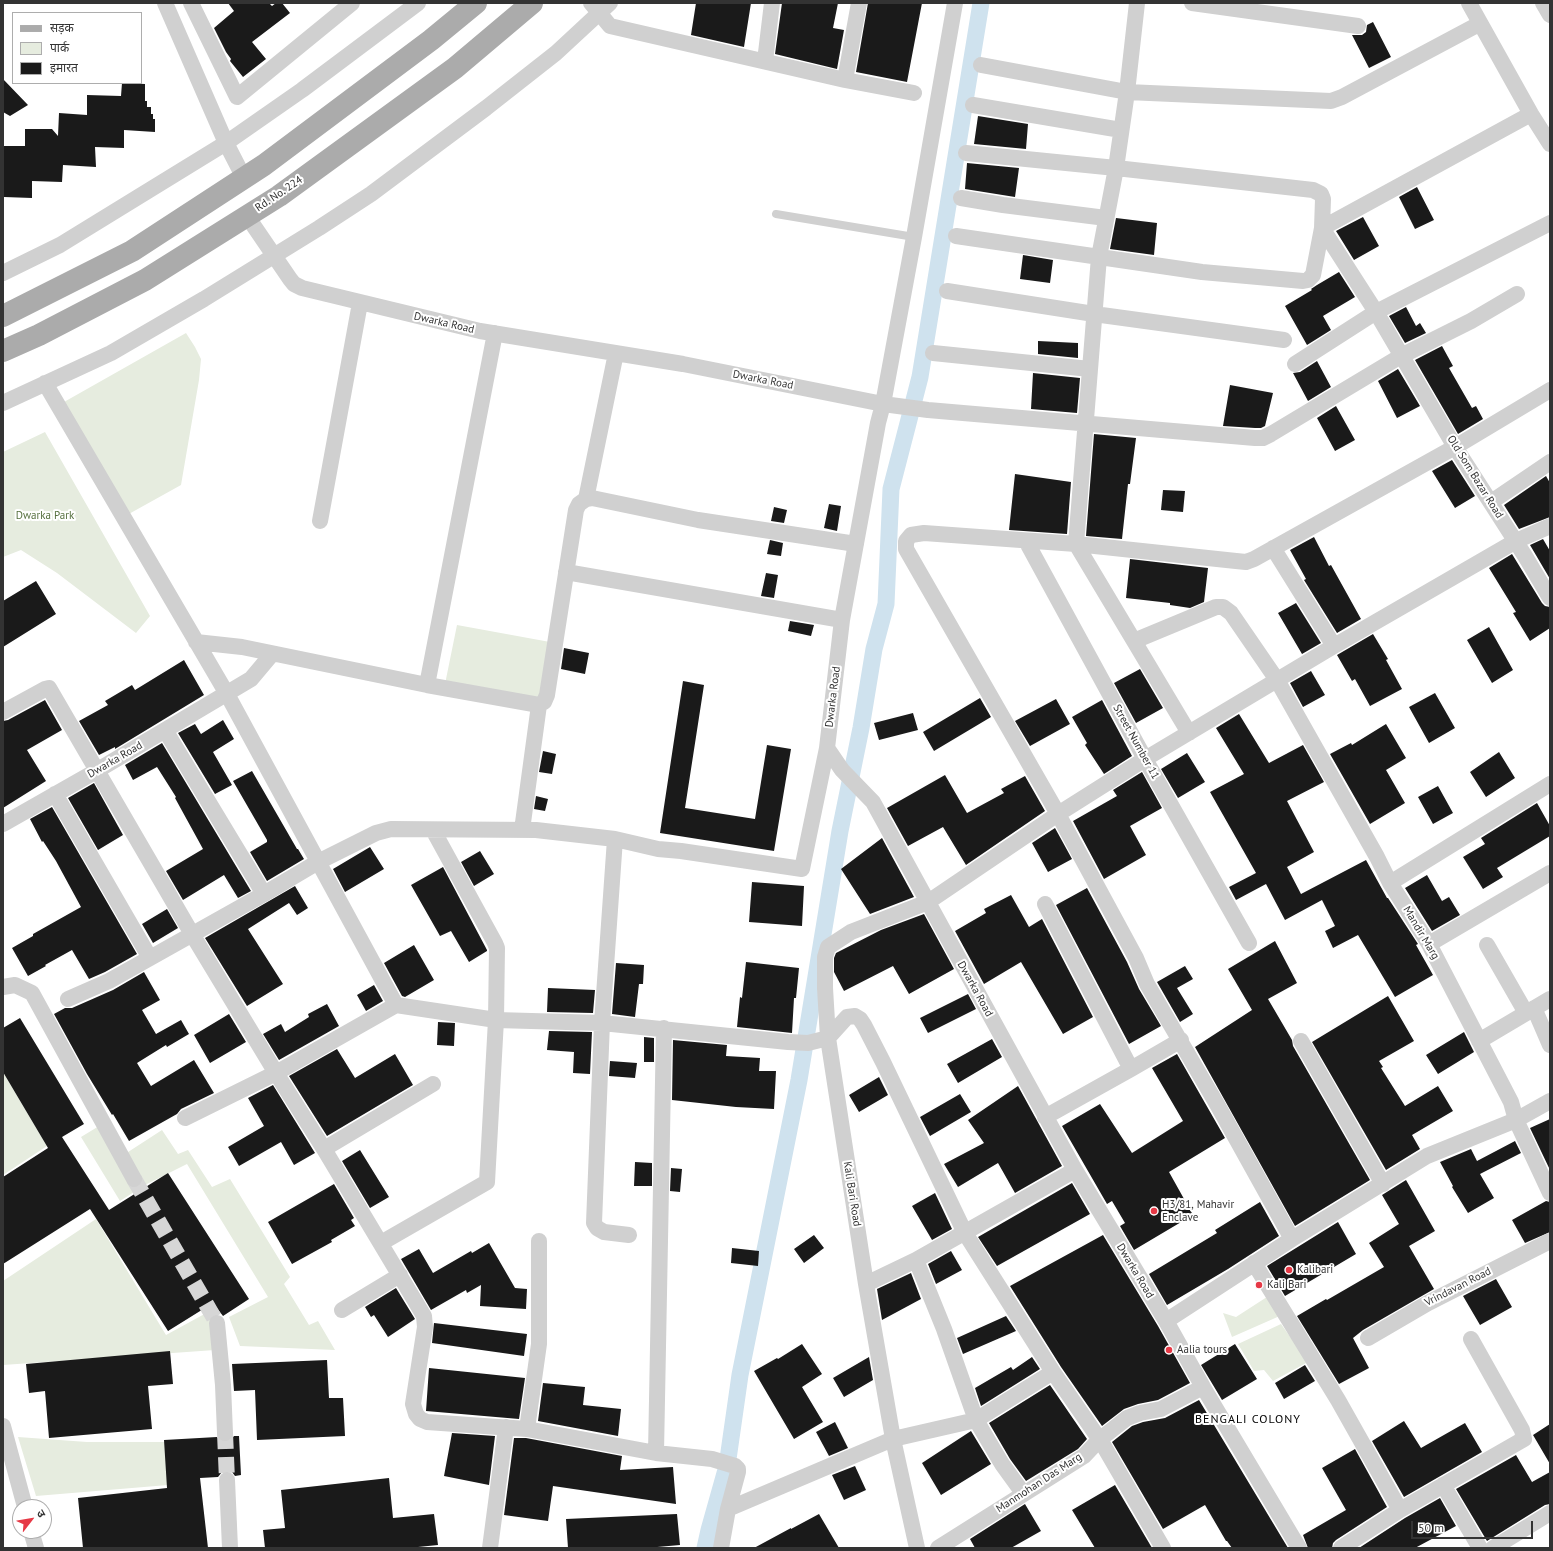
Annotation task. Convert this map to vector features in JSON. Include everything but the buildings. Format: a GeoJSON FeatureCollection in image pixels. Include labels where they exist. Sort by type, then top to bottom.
{"type":"FeatureCollection","features":[{"type":"Feature","properties":{"kind":"main road"},"geometry":{"type":"LineString","coordinates":[[3,316],[132,251],[264,165],[431,40],[476,3]]}},
{"type":"Feature","properties":{"kind":"main road","name":"Rd. No. 224"},"geometry":{"type":"LineString","coordinates":[[3,351],[39,335],[145,280],[279,196],[455,68],[532,3]]}},
{"type":"Feature","properties":{"kind":"street"},"geometry":{"type":"LineString","coordinates":[[165,3],[226,143],[244,178]]}},
{"type":"Feature","properties":{"kind":"street"},"geometry":{"type":"LineString","coordinates":[[192,3],[237,97],[352,3]]}},
{"type":"Feature","properties":{"kind":"street"},"geometry":{"type":"LineString","coordinates":[[3,273],[60,245],[226,143],[302,90],[418,3]]}},
{"type":"Feature","properties":{"kind":"street"},"geometry":{"type":"LineString","coordinates":[[765,61],[772,3]]}},
{"type":"Feature","properties":{"kind":"street"},"geometry":{"type":"LineString","coordinates":[[845,80],[859,3]]}},
{"type":"Feature","properties":{"kind":"street"},"geometry":{"type":"LineString","coordinates":[[955,3],[883,404],[928,410],[1263,438],[1401,356],[1471,321],[1517,294]]}},
{"type":"Feature","properties":{"kind":"street"},"geometry":{"type":"LineString","coordinates":[[1137,3],[1127,92],[1116,168],[1099,258],[1076,544],[1189,733]]}},
{"type":"Feature","properties":{"kind":"street"},"geometry":{"type":"LineString","coordinates":[[1192,3],[1358,26]]}},
{"type":"Feature","properties":{"kind":"street"},"geometry":{"type":"LineString","coordinates":[[1468,3],[1531,114],[1550,144]]}},
{"type":"Feature","properties":{"kind":"street"},"geometry":{"type":"LineString","coordinates":[[1543,3],[1550,15]]}},
{"type":"Feature","properties":{"kind":"street"},"geometry":{"type":"LineString","coordinates":[[3,403],[111,353],[134,340],[275,255],[371,194],[486,108],[556,53],[600,6],[610,26],[845,80],[914,93]]}},
{"type":"Feature","properties":{"kind":"street"},"geometry":{"type":"LineString","coordinates":[[981,65],[1127,92],[1331,101],[1342,97],[1479,24]]}},
{"type":"Feature","properties":{"kind":"street"},"geometry":{"type":"LineString","coordinates":[[973,105],[1121,130]]}},
{"type":"Feature","properties":{"kind":"street"},"geometry":{"type":"LineString","coordinates":[[1322,228],[1531,114]]}},
{"type":"Feature","properties":{"kind":"street"},"geometry":{"type":"LineString","coordinates":[[956,236],[1202,272],[1302,281],[1308,280],[1313,275],[1322,228],[1323,199],[1318,192],[1116,168],[966,153]]}},
{"type":"Feature","properties":{"kind":"street"},"geometry":{"type":"LineString","coordinates":[[961,198],[1106,218]]}},
{"type":"Feature","properties":{"kind":"street","name":"Dwarka Road"},"geometry":{"type":"LineString","coordinates":[[247,216],[294,284],[302,288],[495,334],[682,364],[883,404],[878,423],[842,620],[827,748],[842,770],[873,802],[1075,1170],[1166,1321],[1203,1387],[1299,1548]]}},
{"type":"Feature","properties":{"kind":"street"},"geometry":{"type":"LineString","coordinates":[[1295,364],[1376,312],[1550,223]]}},
{"type":"Feature","properties":{"kind":"street","name":"Old Som Bazar Road"},"geometry":{"type":"LineString","coordinates":[[1322,228],[1376,312],[1455,447],[1516,541],[1550,598]]}},
{"type":"Feature","properties":{"kind":"street"},"geometry":{"type":"LineString","coordinates":[[947,291],[1094,314],[1284,340]]}},
{"type":"Feature","properties":{"kind":"street"},"geometry":{"type":"LineString","coordinates":[[320,521],[360,303]]}},
{"type":"Feature","properties":{"kind":"street"},"geometry":{"type":"LineString","coordinates":[[427,685],[495,334]]}},
{"type":"Feature","properties":{"kind":"street"},"geometry":{"type":"LineString","coordinates":[[586,499],[616,353]]}},
{"type":"Feature","properties":{"kind":"street"},"geometry":{"type":"LineString","coordinates":[[933,353],[1090,369]]}},
{"type":"Feature","properties":{"kind":"street"},"geometry":{"type":"LineString","coordinates":[[46,383],[227,694],[396,1005]]}},
{"type":"Feature","properties":{"kind":"street"},"geometry":{"type":"LineString","coordinates":[[1292,1239],[1181,1040],[1147,984],[1136,958],[1058,814],[906,549],[906,541],[911,535],[916,534],[1076,544],[1246,562],[1254,559],[1455,447],[1550,390]]}},
{"type":"Feature","properties":{"kind":"street"},"geometry":{"type":"LineString","coordinates":[[1491,502],[1550,462]]}},
{"type":"Feature","properties":{"kind":"street"},"geometry":{"type":"LineString","coordinates":[[196,642],[223,644],[427,685],[539,705],[544,702],[547,695],[576,510],[579,504],[586,499],[592,498],[698,520],[856,544]]}},
{"type":"Feature","properties":{"kind":"street"},"geometry":{"type":"LineString","coordinates":[[928,902],[1058,814],[1145,759],[1334,646],[1516,541],[1550,526]]}},
{"type":"Feature","properties":{"kind":"street","name":"Street Number 11"},"geometry":{"type":"LineString","coordinates":[[1026,541],[1145,759],[1249,943]]}},
{"type":"Feature","properties":{"kind":"street"},"geometry":{"type":"LineString","coordinates":[[1272,548],[1334,646]]}},
{"type":"Feature","properties":{"kind":"street"},"geometry":{"type":"LineString","coordinates":[[566,572],[842,620]]}},
{"type":"Feature","properties":{"kind":"street","name":"Mandir Marg"},"geometry":{"type":"LineString","coordinates":[[1134,641],[1216,607],[1223,607],[1231,613],[1277,680],[1377,857],[1390,883],[1429,944],[1511,1102],[1516,1120],[1550,1192]]}},
{"type":"Feature","properties":{"kind":"street","name":"Dwarka Road"},"geometry":{"type":"LineString","coordinates":[[3,824],[252,679],[272,654]]}},
{"type":"Feature","properties":{"kind":"street"},"geometry":{"type":"LineString","coordinates":[[3,712],[49,688],[192,934],[276,1073],[324,1148],[400,1275],[424,1316],[425,1327],[413,1404],[416,1414],[420,1419],[427,1422],[527,1429],[656,1453],[712,1459],[735,1466],[738,1469],[738,1472],[728,1510],[721,1548]]}},
{"type":"Feature","properties":{"kind":"street"},"geometry":{"type":"LineString","coordinates":[[522,830],[539,705]]}},
{"type":"Feature","properties":{"kind":"street"},"geometry":{"type":"LineString","coordinates":[[166,730],[264,894]]}},
{"type":"Feature","properties":{"kind":"street"},"geometry":{"type":"LineString","coordinates":[[68,999],[109,981],[318,862],[391,829],[536,830],[615,839],[658,849],[681,850],[802,869],[827,748]]}},
{"type":"Feature","properties":{"kind":"street"},"geometry":{"type":"LineString","coordinates":[[1390,883],[1550,784]]}},
{"type":"Feature","properties":{"kind":"street"},"geometry":{"type":"LineString","coordinates":[[55,794],[150,958]]}},
{"type":"Feature","properties":{"kind":"street"},"geometry":{"type":"LineString","coordinates":[[381,1243],[487,1182],[496,1020],[497,953],[495,944],[433,830]]}},
{"type":"Feature","properties":{"kind":"street"},"geometry":{"type":"LineString","coordinates":[[615,839],[602,1023],[594,1223],[600,1230],[629,1235]]}},
{"type":"Feature","properties":{"kind":"street"},"geometry":{"type":"LineString","coordinates":[[1429,944],[1550,873]]}},
{"type":"Feature","properties":{"kind":"street","name":"Kali Bari Road"},"geometry":{"type":"LineString","coordinates":[[916,1548],[893,1439],[866,1284],[828,1038],[825,957],[828,947],[851,932],[928,902]]}},
{"type":"Feature","properties":{"kind":"street"},"geometry":{"type":"LineString","coordinates":[[1045,904],[1132,1070]]}},
{"type":"Feature","properties":{"kind":"street"},"geometry":{"type":"LineString","coordinates":[[1487,945],[1530,1011],[1550,1045]]}},
{"type":"Feature","properties":{"kind":"street"},"geometry":{"type":"LineString","coordinates":[[3,987],[15,985],[32,993],[134,1179]]}},
{"type":"Feature","properties":{"kind":"street"},"geometry":{"type":"LineString","coordinates":[[1479,1041],[1550,1000]]}},
{"type":"Feature","properties":{"kind":"street"},"geometry":{"type":"LineString","coordinates":[[185,1118],[276,1073],[396,1005],[496,1020],[602,1023],[808,1043],[828,1038],[847,1017],[855,1016],[860,1019],[864,1025],[965,1233],[1053,1372],[1099,1440],[1163,1548]]}},
{"type":"Feature","properties":{"kind":"street"},"geometry":{"type":"LineString","coordinates":[[656,1453],[664,1028]]}},
{"type":"Feature","properties":{"kind":"street"},"geometry":{"type":"LineString","coordinates":[[1046,1117],[1132,1070],[1181,1040]]}},
{"type":"Feature","properties":{"kind":"street"},"geometry":{"type":"LineString","coordinates":[[1301,1041],[1383,1184]]}},
{"type":"Feature","properties":{"kind":"street"},"geometry":{"type":"LineString","coordinates":[[324,1148],[433,1084]]}},
{"type":"Feature","properties":{"kind":"street"},"geometry":{"type":"LineString","coordinates":[[1166,1321],[1254,1263],[1427,1156],[1516,1120],[1550,1101]]}},
{"type":"Feature","properties":{"kind":"street"},"geometry":{"type":"LineString","coordinates":[[866,1284],[916,1260],[1075,1170]]}},
{"type":"Feature","properties":{"kind":"street"},"geometry":{"type":"LineString","coordinates":[[527,1429],[539,1344],[539,1241]]}},
{"type":"Feature","properties":{"kind":"street","name":"Vrindavan Road"},"geometry":{"type":"LineString","coordinates":[[1368,1338],[1428,1303],[1550,1241]]}},
{"type":"Feature","properties":{"kind":"street"},"geometry":{"type":"LineString","coordinates":[[916,1260],[944,1329],[976,1420],[1002,1464],[1023,1493]]}},
{"type":"Feature","properties":{"kind":"street"},"geometry":{"type":"LineString","coordinates":[[1254,1263],[1338,1400],[1400,1510]]}},
{"type":"Feature","properties":{"kind":"street"},"geometry":{"type":"LineString","coordinates":[[342,1310],[400,1275]]}},
{"type":"Feature","properties":{"kind":"street"},"geometry":{"type":"LineString","coordinates":[[217,1323],[223,1385],[225,1433]]}},
{"type":"Feature","properties":{"kind":"street"},"geometry":{"type":"LineString","coordinates":[[1341,1548],[1400,1510],[1524,1439],[1522,1430],[1471,1339]]}},
{"type":"Feature","properties":{"kind":"street"},"geometry":{"type":"LineString","coordinates":[[728,1510],[893,1439],[976,1420],[1053,1372]]}},
{"type":"Feature","properties":{"kind":"street","name":"Manmohan Das Marg"},"geometry":{"type":"LineString","coordinates":[[938,1548],[1023,1493],[1084,1456],[1099,1440],[1127,1418],[1140,1413],[1160,1409],[1203,1387]]}},
{"type":"Feature","properties":{"kind":"street"},"geometry":{"type":"LineString","coordinates":[[3,1426],[23,1499]]}},
{"type":"Feature","properties":{"kind":"street"},"geometry":{"type":"LineString","coordinates":[[490,1548],[506,1427]]}},
{"type":"Feature","properties":{"kind":"street"},"geometry":{"type":"LineString","coordinates":[[227,1480],[230,1548]]}},
{"type":"Feature","properties":{"kind":"street"},"geometry":{"type":"LineString","coordinates":[[1443,1485],[1480,1548]]}},
{"type":"Feature","properties":{"kind":"street"},"geometry":{"type":"LineString","coordinates":[[1493,1548],[1550,1513]]}},
{"type":"Feature","properties":{"kind":"lane"},"geometry":{"type":"LineString","coordinates":[[776,214],[914,237]]}},
{"type":"Feature","properties":{"kind":"green space"},"geometry":{"type":"Polygon","coordinates":[[[186,333],[201,359],[199,380],[181,485],[127,515],[64,402],[186,333]]]}},
{"type":"Feature","properties":{"kind":"green space","name":"Dwarka Park"},"geometry":{"type":"Polygon","coordinates":[[[45,432],[150,616],[136,633],[57,573],[21,550],[3,557],[3,452],[45,432]]]}},
{"type":"Feature","properties":{"kind":"green space"},"geometry":{"type":"Polygon","coordinates":[[[457,625],[550,642],[541,699],[445,684],[457,625]]]}},
{"type":"Feature","properties":{"kind":"green space"},"geometry":{"type":"Polygon","coordinates":[[[3,1072],[47,1146],[3,1175],[3,1072]]]}},
{"type":"Feature","properties":{"kind":"green space"},"geometry":{"type":"Polygon","coordinates":[[[104,1123],[125,1154],[162,1130],[178,1154],[188,1150],[212,1187],[230,1179],[290,1277],[284,1284],[309,1325],[318,1321],[335,1350],[240,1346],[229,1317],[268,1297],[187,1164],[145,1185],[120,1201],[81,1137],[104,1123]]]}},
{"type":"Feature","properties":{"kind":"green space"},"geometry":{"type":"Polygon","coordinates":[[[96,1219],[166,1335],[210,1311],[215,1350],[3,1365],[3,1281],[96,1219]]]}},
{"type":"Feature","properties":{"kind":"green space"},"geometry":{"type":"Polygon","coordinates":[[[1270,1295],[1282,1315],[1232,1337],[1223,1313],[1236,1317],[1270,1295]]]}},
{"type":"Feature","properties":{"kind":"green space"},"geometry":{"type":"Polygon","coordinates":[[[1281,1324],[1308,1362],[1273,1381],[1264,1370],[1254,1371],[1238,1344],[1281,1324]]]}},
{"type":"Feature","properties":{"kind":"green space"},"geometry":{"type":"Polygon","coordinates":[[[18,1437],[87,1442],[177,1442],[180,1484],[36,1496],[18,1437]]]}},
{"type":"Feature","properties":{"kind":"waterway"},"geometry":{"type":"LineString","coordinates":[[705,1548],[727,1466],[740,1375],[799,1080],[840,831],[861,728],[874,649],[886,604],[891,489],[920,377],[981,3]]}},
{"type":"Feature","properties":{"kind":"tunnel"},"geometry":{"type":"LineString","coordinates":[[134,1179],[217,1323]]}},
{"type":"Feature","properties":{"kind":"tunnel"},"geometry":{"type":"LineString","coordinates":[[225,1433],[227,1480]]}},
{"type":"Feature","properties":{"kind":"place","name":"H3/81, Mahavir Enclave"},"geometry":{"type":"Point","coordinates":[1154,1211]}},
{"type":"Feature","properties":{"kind":"place","name":"Kalibari"},"geometry":{"type":"Point","coordinates":[1289,1270]}},
{"type":"Feature","properties":{"kind":"place","name":"Kali Bari"},"geometry":{"type":"Point","coordinates":[1259,1285]}},
{"type":"Feature","properties":{"kind":"place","name":"Aalia tours"},"geometry":{"type":"Point","coordinates":[1169,1350]}},
{"type":"Feature","properties":{"kind":"district","name":"BENGALI COLONY"},"geometry":{"type":"Point","coordinates":[1248,1420]}}]}
